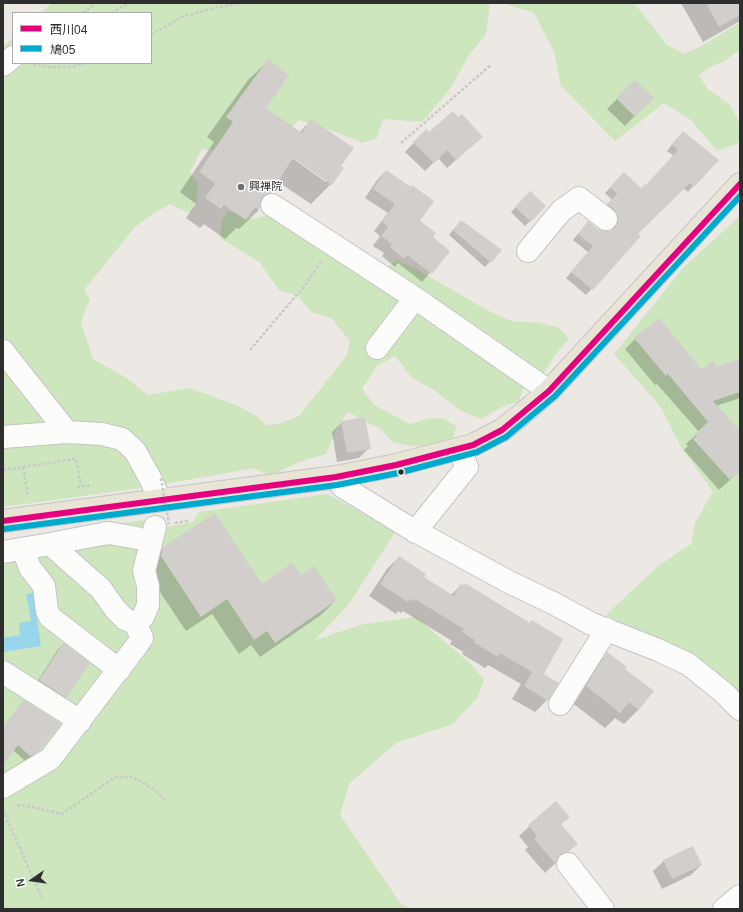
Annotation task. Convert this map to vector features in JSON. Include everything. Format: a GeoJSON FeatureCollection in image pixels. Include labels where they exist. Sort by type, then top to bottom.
{"type":"FeatureCollection","features":[{"type":"Feature","properties":{"kind":"main road"},"geometry":{"type":"LineString","coordinates":[[3,521],[336,477],[459,450],[473,445],[502,430],[549,391],[740,184]]}},
{"type":"Feature","properties":{"kind":"street"},"geometry":{"type":"LineString","coordinates":[[3,65],[12,58]]}},
{"type":"Feature","properties":{"kind":"street"},"geometry":{"type":"LineString","coordinates":[[528,251],[561,210],[578,198],[606,219]]}},
{"type":"Feature","properties":{"kind":"street"},"geometry":{"type":"LineString","coordinates":[[272,205],[415,298],[549,391]]}},
{"type":"Feature","properties":{"kind":"street"},"geometry":{"type":"LineString","coordinates":[[377,348],[415,298]]}},
{"type":"Feature","properties":{"kind":"street"},"geometry":{"type":"LineString","coordinates":[[3,351],[67,432]]}},
{"type":"Feature","properties":{"kind":"street"},"geometry":{"type":"LineString","coordinates":[[3,437],[67,432],[102,434],[122,439],[135,451],[160,500]]}},
{"type":"Feature","properties":{"kind":"street"},"geometry":{"type":"LineString","coordinates":[[415,532],[467,467],[459,450]]}},
{"type":"Feature","properties":{"kind":"street"},"geometry":{"type":"LineString","coordinates":[[336,477],[344,487],[415,532],[509,582],[592,624],[658,650],[688,664],[723,692],[740,709]]}},
{"type":"Feature","properties":{"kind":"street"},"geometry":{"type":"LineString","coordinates":[[135,623],[143,617],[148,605],[148,586],[144,571],[162,526]]}},
{"type":"Feature","properties":{"kind":"street"},"geometry":{"type":"LineString","coordinates":[[13,550],[102,534],[137,538]]}},
{"type":"Feature","properties":{"kind":"street"},"geometry":{"type":"LineString","coordinates":[[7,796],[50,759],[142,638],[135,623],[126,619],[115,609],[101,589],[50,544]]}},
{"type":"Feature","properties":{"kind":"street"},"geometry":{"type":"LineString","coordinates":[[13,550],[44,586],[47,611],[50,617],[119,670]]}},
{"type":"Feature","properties":{"kind":"street"},"geometry":{"type":"LineString","coordinates":[[560,704],[607,630]]}},
{"type":"Feature","properties":{"kind":"street"},"geometry":{"type":"LineString","coordinates":[[3,672],[80,720]]}},
{"type":"Feature","properties":{"kind":"street"},"geometry":{"type":"LineString","coordinates":[[568,864],[603,909]]}},
{"type":"Feature","properties":{"kind":"street"},"geometry":{"type":"LineString","coordinates":[[724,909],[740,896]]}},
{"type":"Feature","properties":{"kind":"path"},"geometry":{"type":"LineString","coordinates":[[84,12],[96,3]]}},
{"type":"Feature","properties":{"kind":"path"},"geometry":{"type":"LineString","coordinates":[[113,12],[129,3]]}},
{"type":"Feature","properties":{"kind":"path"},"geometry":{"type":"LineString","coordinates":[[152,34],[182,17],[218,7],[243,3]]}},
{"type":"Feature","properties":{"kind":"path"},"geometry":{"type":"LineString","coordinates":[[34,64],[49,67],[70,67],[84,64]]}},
{"type":"Feature","properties":{"kind":"path"},"geometry":{"type":"LineString","coordinates":[[49,67],[52,64]]}},
{"type":"Feature","properties":{"kind":"path"},"geometry":{"type":"LineString","coordinates":[[401,143],[490,65]]}},
{"type":"Feature","properties":{"kind":"path"},"geometry":{"type":"LineString","coordinates":[[250,350],[306,284],[332,244]]}},
{"type":"Feature","properties":{"kind":"path"},"geometry":{"type":"LineString","coordinates":[[3,470],[76,459],[81,486]]}},
{"type":"Feature","properties":{"kind":"path"},"geometry":{"type":"LineString","coordinates":[[23,467],[28,496]]}},
{"type":"Feature","properties":{"kind":"path"},"geometry":{"type":"LineString","coordinates":[[161,478],[162,526]]}},
{"type":"Feature","properties":{"kind":"path"},"geometry":{"type":"LineString","coordinates":[[7,796],[32,807],[62,814],[115,777],[133,777],[152,788],[164,799]]}},
{"type":"Feature","properties":{"kind":"path"},"geometry":{"type":"LineString","coordinates":[[3,810],[42,898]]}},
{"type":"Feature","properties":{"kind":"green space"},"geometry":{"type":"Polygon","coordinates":[[[52,3],[490,3],[486,34],[469,55],[450,89],[422,122],[383,119],[377,138],[362,143],[341,134],[299,120],[260,158],[233,151],[202,149],[190,172],[198,183],[197,200],[191,214],[170,204],[148,217],[134,228],[84,290],[90,299],[81,322],[93,359],[125,377],[148,395],[190,388],[238,406],[258,417],[266,425],[278,424],[299,416],[347,355],[350,341],[331,318],[311,312],[298,296],[279,290],[259,262],[220,238],[222,220],[228,211],[253,219],[273,214],[375,279],[396,260],[416,269],[487,310],[511,321],[540,323],[558,327],[569,339],[555,355],[542,376],[526,382],[518,402],[504,406],[481,419],[460,410],[434,390],[411,377],[395,356],[377,366],[362,389],[374,405],[410,424],[430,418],[445,419],[456,426],[453,441],[432,446],[411,446],[392,442],[382,430],[348,412],[336,430],[326,454],[299,462],[269,476],[254,468],[148,487],[3,507],[3,47],[12,39],[12,64],[152,64],[152,12],[41,12],[52,3]]]}},
{"type":"Feature","properties":{"kind":"green space"},"geometry":{"type":"Polygon","coordinates":[[[502,3],[634,3],[667,45],[685,54],[705,44],[740,22],[740,49],[725,61],[708,68],[699,76],[708,89],[730,105],[740,124],[740,139],[736,144],[717,151],[691,120],[664,103],[615,141],[561,86],[554,52],[534,13],[502,3]]]}},
{"type":"Feature","properties":{"kind":"green space"},"geometry":{"type":"Polygon","coordinates":[[[740,216],[740,695],[694,659],[606,615],[658,566],[691,544],[695,523],[713,491],[682,449],[660,406],[614,354],[683,268],[740,216]]]}},
{"type":"Feature","properties":{"kind":"green space"},"geometry":{"type":"Polygon","coordinates":[[[327,494],[396,531],[349,604],[315,640],[364,624],[416,617],[471,664],[484,680],[477,698],[453,724],[396,743],[349,784],[340,815],[401,904],[411,909],[3,909],[3,541],[164,517],[167,527],[193,522],[199,512],[327,494]]]}},
{"type":"Feature","properties":{"kind":"water"},"geometry":{"type":"Polygon","coordinates":[[[39,592],[43,612],[36,613],[41,646],[3,652],[3,638],[20,635],[19,623],[31,621],[26,594],[39,592]]]}},
{"type":"Feature","properties":{"kind":"building"},"geometry":{"type":"Polygon","coordinates":[[[706,3],[740,3],[740,15],[719,27],[706,3]]]}},
{"type":"Feature","properties":{"kind":"building"},"geometry":{"type":"Polygon","coordinates":[[[268,59],[289,75],[266,108],[302,133],[311,119],[354,148],[341,166],[344,168],[332,185],[293,158],[271,192],[272,193],[266,194],[261,199],[259,210],[255,207],[246,220],[224,205],[221,209],[205,198],[215,183],[199,172],[233,122],[226,117],[268,59]]]}},
{"type":"Feature","properties":{"kind":"building"},"geometry":{"type":"Polygon","coordinates":[[[635,80],[654,98],[635,117],[616,98],[635,80]]]}},
{"type":"Feature","properties":{"kind":"building"},"geometry":{"type":"Polygon","coordinates":[[[453,111],[458,117],[462,114],[483,137],[456,160],[447,150],[434,163],[413,142],[426,129],[429,132],[453,111]]]}},
{"type":"Feature","properties":{"kind":"building"},"geometry":{"type":"Polygon","coordinates":[[[683,131],[719,160],[694,187],[690,183],[638,234],[641,236],[593,290],[571,272],[593,246],[578,234],[588,221],[598,229],[604,231],[610,231],[616,227],[618,215],[614,209],[607,204],[617,194],[610,187],[624,172],[641,188],[645,184],[646,185],[678,150],[672,145],[683,131]]]}},
{"type":"Feature","properties":{"kind":"building"},"geometry":{"type":"Polygon","coordinates":[[[386,170],[411,187],[412,185],[434,201],[420,221],[436,233],[433,237],[450,251],[432,274],[407,255],[404,259],[390,247],[392,244],[381,236],[388,227],[382,222],[395,204],[373,189],[386,170]]]}},
{"type":"Feature","properties":{"kind":"building"},"geometry":{"type":"Polygon","coordinates":[[[530,191],[546,206],[531,222],[515,207],[530,191]]]}},
{"type":"Feature","properties":{"kind":"building"},"geometry":{"type":"Polygon","coordinates":[[[461,220],[502,250],[491,263],[453,230],[461,220]]]}},
{"type":"Feature","properties":{"kind":"building"},"geometry":{"type":"Polygon","coordinates":[[[659,318],[702,370],[713,361],[718,366],[740,359],[740,392],[713,401],[740,431],[740,471],[730,480],[693,439],[697,436],[695,434],[708,422],[668,374],[666,376],[634,338],[659,318]]]}},
{"type":"Feature","properties":{"kind":"building"},"geometry":{"type":"Polygon","coordinates":[[[365,417],[371,449],[347,453],[341,421],[365,417]]]}},
{"type":"Feature","properties":{"kind":"building"},"geometry":{"type":"Polygon","coordinates":[[[215,513],[262,584],[292,563],[301,575],[314,566],[337,600],[275,643],[267,631],[254,640],[227,599],[201,617],[161,556],[163,547],[215,513]]]}},
{"type":"Feature","properties":{"kind":"building"},"geometry":{"type":"Polygon","coordinates":[[[399,556],[426,574],[424,577],[454,596],[460,584],[463,585],[465,583],[530,623],[532,620],[563,639],[544,674],[559,683],[548,701],[524,686],[532,672],[500,653],[498,657],[473,642],[475,640],[462,632],[464,629],[415,599],[414,601],[411,599],[408,602],[380,584],[399,556]]]}},
{"type":"Feature","properties":{"kind":"building"},"geometry":{"type":"Polygon","coordinates":[[[63,643],[90,663],[66,698],[39,680],[63,643]]]}},
{"type":"Feature","properties":{"kind":"building"},"geometry":{"type":"Polygon","coordinates":[[[607,652],[627,667],[625,669],[654,691],[639,710],[629,702],[620,713],[586,686],[607,652]]]}},
{"type":"Feature","properties":{"kind":"building"},"geometry":{"type":"Polygon","coordinates":[[[24,700],[61,724],[39,751],[30,756],[18,745],[3,765],[3,727],[24,700]]]}},
{"type":"Feature","properties":{"kind":"building"},"geometry":{"type":"Polygon","coordinates":[[[556,801],[570,817],[561,824],[578,844],[568,852],[560,854],[555,863],[534,839],[537,836],[528,825],[556,801]]]}},
{"type":"Feature","properties":{"kind":"building"},"geometry":{"type":"Polygon","coordinates":[[[693,846],[702,865],[672,879],[663,860],[693,846]]]}},
{"type":"Feature","properties":{"kind":"transit line","name":"西川04"},"geometry":{"type":"LineString","coordinates":[[3,521],[336,477],[396,465],[473,445],[502,430],[549,391],[740,184]]}},
{"type":"Feature","properties":{"kind":"transit line","name":"鳩05"},"geometry":{"type":"LineString","coordinates":[[4,529],[337,485],[398,473],[477,452],[506,437],[555,396],[740,196]]}},
{"type":"Feature","properties":{"kind":"place","name":"興禅院"},"geometry":{"type":"Point","coordinates":[241,187]}}]}
